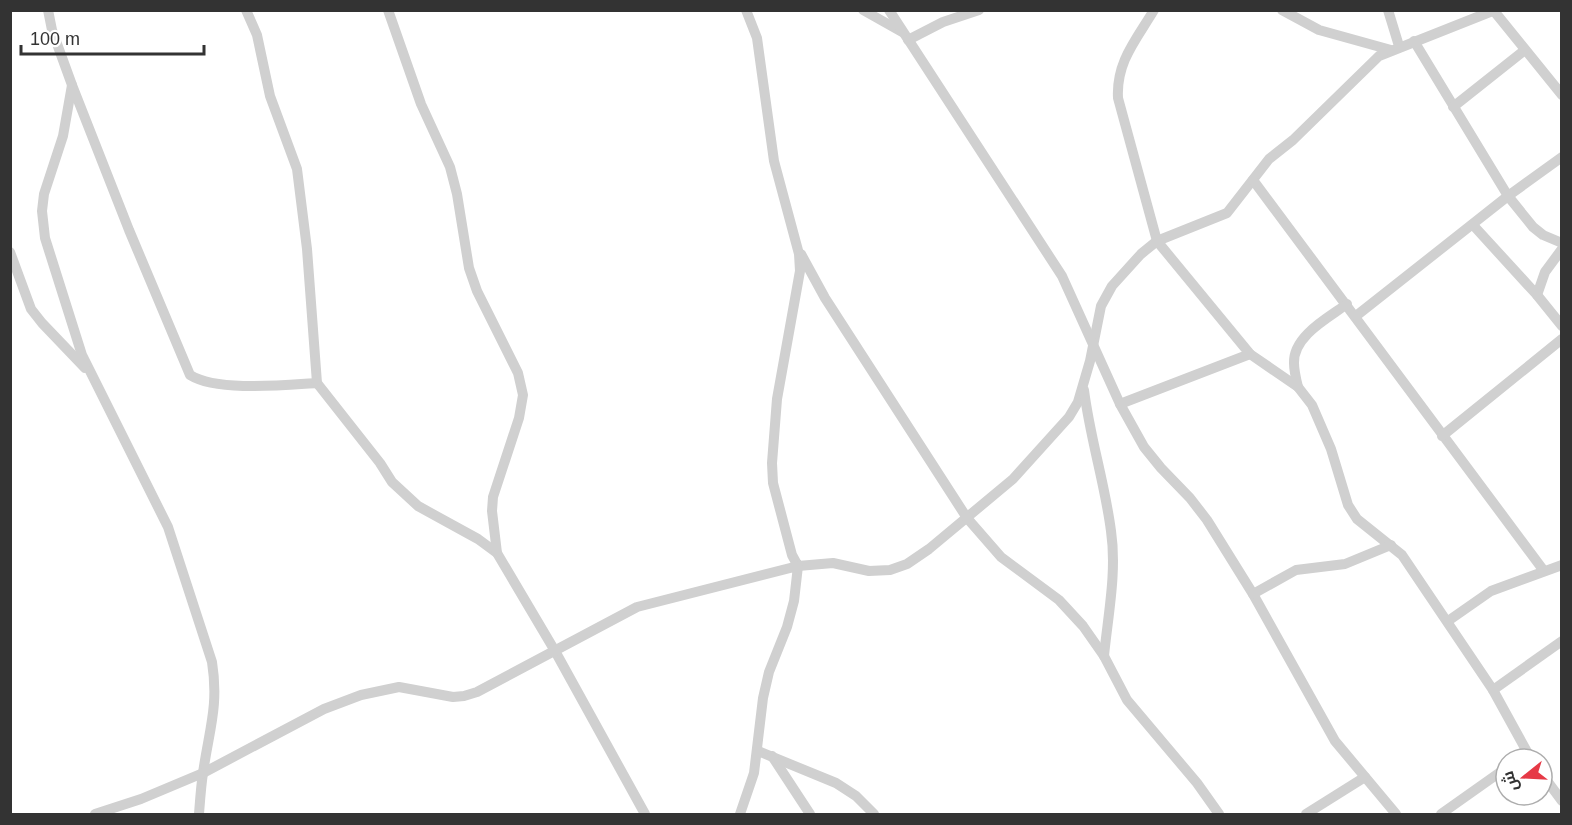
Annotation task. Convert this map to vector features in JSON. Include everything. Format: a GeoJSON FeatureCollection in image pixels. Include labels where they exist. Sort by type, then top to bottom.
{"type":"FeatureCollection","features":[{"type":"Feature","properties":{"kind":"street"},"geometry":{"type":"LineString","coordinates":[[48,10],[52,30],[72,85],[133,240],[190,375],[198,380],[243,386],[317,384]]}},
{"type":"Feature","properties":{"kind":"street"},"geometry":{"type":"LineString","coordinates":[[246,10],[257,34],[270,96],[297,169],[307,249],[317,384],[392,482],[418,506],[478,539],[497,553],[555,651],[645,814]]}},
{"type":"Feature","properties":{"kind":"street"},"geometry":{"type":"LineString","coordinates":[[388,10],[421,104],[450,167],[457,194],[469,268],[477,291],[518,373],[523,395],[519,418],[493,497],[492,511],[497,553]]}},
{"type":"Feature","properties":{"kind":"street"},"geometry":{"type":"LineString","coordinates":[[740,814],[754,773],[769,672],[787,627],[794,601],[798,566],[792,555],[782,520],[773,483],[772,463],[777,399],[800,271],[796,244],[774,161],[762,59],[746,10]]}},
{"type":"Feature","properties":{"kind":"street"},"geometry":{"type":"LineString","coordinates":[[863,10],[906,37]]}},
{"type":"Feature","properties":{"kind":"street"},"geometry":{"type":"LineString","coordinates":[[889,10],[1062,276],[1120,404],[1144,447],[1207,520],[1253,594],[1335,741],[1396,814]]}},
{"type":"Feature","properties":{"kind":"street"},"geometry":{"type":"LineString","coordinates":[[906,37],[979,10]]}},
{"type":"Feature","properties":{"kind":"street"},"geometry":{"type":"LineString","coordinates":[[1154,10],[1121,66],[1117,82],[1118,98],[1157,241],[1250,354],[1298,387],[1312,405],[1331,449],[1348,505],[1357,519],[1402,555],[1493,690],[1521,747]]}},
{"type":"Feature","properties":{"kind":"street"},"geometry":{"type":"LineString","coordinates":[[1282,10],[1319,30],[1395,48]]}},
{"type":"Feature","properties":{"kind":"street"},"geometry":{"type":"LineString","coordinates":[[1388,10],[1395,48]]}},
{"type":"Feature","properties":{"kind":"street"},"geometry":{"type":"LineString","coordinates":[[95,814],[141,799],[203,773],[324,709],[361,695],[399,687],[453,697],[477,692],[637,607],[798,566],[833,563],[869,571],[890,570],[906,564],[929,549],[1013,479],[1052,437],[1078,402],[1094,343],[1101,306],[1112,286],[1157,241],[1227,213],[1269,159],[1293,140],[1379,56],[1494,11],[1562,95]]}},
{"type":"Feature","properties":{"kind":"street"},"geometry":{"type":"LineString","coordinates":[[1414,41],[1508,196],[1533,227],[1543,235],[1562,243]]}},
{"type":"Feature","properties":{"kind":"street"},"geometry":{"type":"LineString","coordinates":[[1453,107],[1525,50]]}},
{"type":"Feature","properties":{"kind":"street"},"geometry":{"type":"LineString","coordinates":[[72,85],[63,136],[44,194],[42,211],[45,238],[82,355],[168,527],[212,662],[216,685],[215,706],[203,773],[199,814]]}},
{"type":"Feature","properties":{"kind":"street"},"geometry":{"type":"LineString","coordinates":[[1356,316],[1508,196],[1562,157]]}},
{"type":"Feature","properties":{"kind":"street"},"geometry":{"type":"LineString","coordinates":[[1253,180],[1356,316],[1442,436],[1562,578]]}},
{"type":"Feature","properties":{"kind":"street"},"geometry":{"type":"LineString","coordinates":[[1473,225],[1562,326]]}},
{"type":"Feature","properties":{"kind":"street"},"geometry":{"type":"LineString","coordinates":[[796,244],[825,298],[967,518],[1001,556],[1059,600],[1083,626],[1104,656],[1127,699],[1197,783],[1219,814]]}},
{"type":"Feature","properties":{"kind":"street"},"geometry":{"type":"LineString","coordinates":[[1537,295],[1545,272],[1562,249]]}},
{"type":"Feature","properties":{"kind":"street"},"geometry":{"type":"LineString","coordinates":[[10,252],[31,309],[92,375]]}},
{"type":"Feature","properties":{"kind":"street"},"geometry":{"type":"LineString","coordinates":[[1298,387],[1293,362],[1304,337],[1347,304]]}},
{"type":"Feature","properties":{"kind":"street"},"geometry":{"type":"LineString","coordinates":[[1442,436],[1562,339]]}},
{"type":"Feature","properties":{"kind":"street"},"geometry":{"type":"LineString","coordinates":[[1120,404],[1250,354]]}},
{"type":"Feature","properties":{"kind":"street"},"geometry":{"type":"LineString","coordinates":[[1084,384],[1090,429],[1111,530],[1114,558],[1104,656]]}},
{"type":"Feature","properties":{"kind":"street"},"geometry":{"type":"LineString","coordinates":[[1253,594],[1296,570],[1345,564],[1391,545]]}},
{"type":"Feature","properties":{"kind":"street"},"geometry":{"type":"LineString","coordinates":[[1448,621],[1491,591],[1553,567]]}},
{"type":"Feature","properties":{"kind":"street"},"geometry":{"type":"LineString","coordinates":[[1493,690],[1562,641]]}},
{"type":"Feature","properties":{"kind":"street"},"geometry":{"type":"LineString","coordinates":[[758,751],[836,783],[855,796],[874,814]]}},
{"type":"Feature","properties":{"kind":"street"},"geometry":{"type":"LineString","coordinates":[[772,756],[810,814]]}},
{"type":"Feature","properties":{"kind":"street"},"geometry":{"type":"LineString","coordinates":[[1441,814],[1494,776]]}},
{"type":"Feature","properties":{"kind":"street"},"geometry":{"type":"LineString","coordinates":[[1306,814],[1365,777]]}}]}
